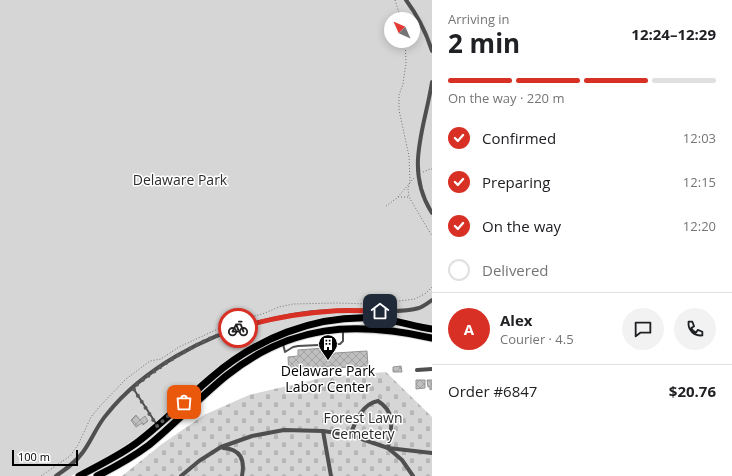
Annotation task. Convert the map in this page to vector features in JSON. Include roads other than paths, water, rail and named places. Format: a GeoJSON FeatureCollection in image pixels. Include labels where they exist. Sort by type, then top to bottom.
{"type":"FeatureCollection","features":[{"type":"Feature","properties":{"kind":"highway"},"geometry":{"type":"LineString","coordinates":[[79,476],[131,447],[157,426],[212,376],[229,364],[258,346],[302,326],[319,322],[373,318],[432,329]]}},
{"type":"Feature","properties":{"kind":"highway"},"geometry":{"type":"LineString","coordinates":[[97,476],[124,462],[149,445],[239,366],[283,342],[304,335],[343,329],[382,329],[432,338]]}},
{"type":"Feature","properties":{"kind":"highway"},"geometry":{"type":"LineString","coordinates":[[101,476],[112,468]]}},
{"type":"Feature","properties":{"kind":"street"},"geometry":{"type":"LineString","coordinates":[[406,0],[427,34],[432,51]]}},
{"type":"Feature","properties":{"kind":"street"},"geometry":{"type":"LineString","coordinates":[[432,82],[417,160],[422,192],[432,213]]}},
{"type":"Feature","properties":{"kind":"street"},"geometry":{"type":"LineString","coordinates":[[56,476],[74,462],[83,451],[104,417],[116,402],[161,366],[195,346],[216,336],[253,324],[316,312],[412,310],[423,306],[432,300]]}},
{"type":"Feature","properties":{"kind":"street"},"geometry":{"type":"LineString","coordinates":[[417,370],[432,369]]}},
{"type":"Feature","properties":{"kind":"street"},"geometry":{"type":"LineString","coordinates":[[350,434],[358,415],[370,403],[378,401],[386,406],[391,415],[388,448]]}},
{"type":"Feature","properties":{"kind":"street"},"geometry":{"type":"LineString","coordinates":[[182,476],[199,460],[221,447],[252,436],[278,431],[323,431],[350,434],[388,448],[432,453]]}},
{"type":"Feature","properties":{"kind":"street"},"geometry":{"type":"LineString","coordinates":[[323,431],[331,476]]}},
{"type":"Feature","properties":{"kind":"street"},"geometry":{"type":"LineString","coordinates":[[221,447],[230,448],[240,456],[243,463],[242,476]]}},
{"type":"Feature","properties":{"kind":"street"},"geometry":{"type":"LineString","coordinates":[[388,448],[402,460],[413,476]]}},
{"type":"Feature","properties":{"kind":"lane"},"geometry":{"type":"LineString","coordinates":[[283,342],[285,352],[292,347],[298,346],[340,344],[343,342],[343,329]]}},
{"type":"Feature","properties":{"kind":"lane"},"geometry":{"type":"LineString","coordinates":[[133,388],[157,426]]}},
{"type":"Feature","properties":{"kind":"place","name":"Delaware Park Labor Center"},"geometry":{"type":"Point","coordinates":[328,361]}},
{"type":"Feature","properties":{"kind":"park label","name":"Delaware Park"},"geometry":{"type":"Point","coordinates":[180,179]}},
{"type":"Feature","properties":{"kind":"park label","name":"Forest Lawn Cemetery"},"geometry":{"type":"Point","coordinates":[363,426]}}]}
